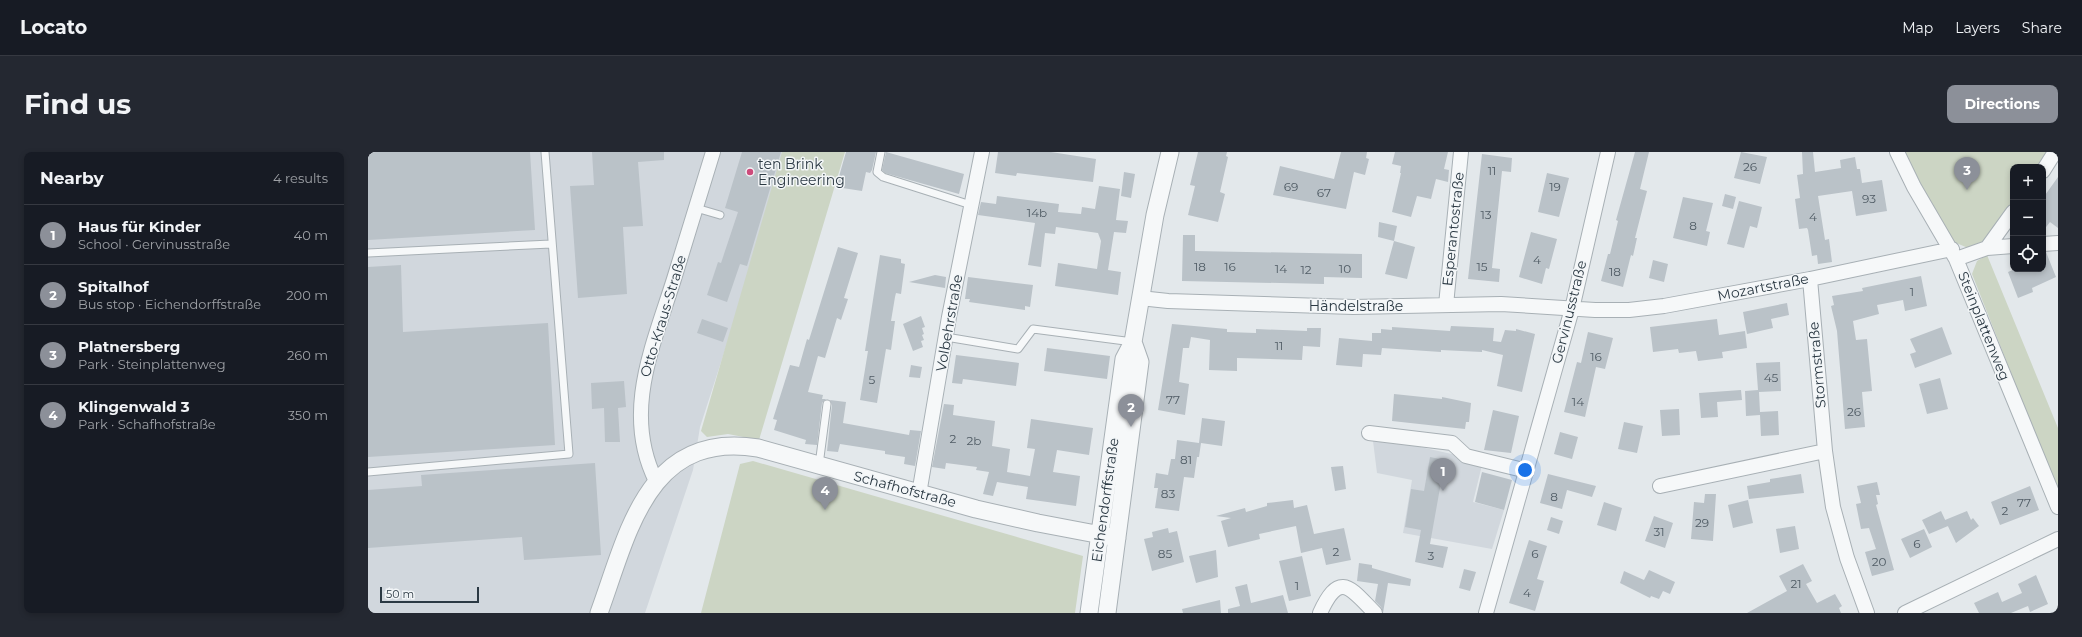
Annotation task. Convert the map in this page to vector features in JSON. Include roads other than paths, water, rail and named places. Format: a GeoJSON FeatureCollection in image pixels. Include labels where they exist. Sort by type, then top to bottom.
{"type":"FeatureCollection","features":[{"type":"Feature","properties":{"kind":"street","name":"Otto-Kraus-Straße"},"geometry":{"type":"LineString","coordinates":[[656,481],[644,452],[641,433],[644,378],[714,152]]}},
{"type":"Feature","properties":{"kind":"street","name":"Volbehrstraße"},"geometry":{"type":"LineString","coordinates":[[919,494],[946,337],[982,152]]}},
{"type":"Feature","properties":{"kind":"street","name":"Eichendorffstraße"},"geometry":{"type":"LineString","coordinates":[[1089,613],[1124,359],[1133,342],[1155,215],[1170,152]]}},
{"type":"Feature","properties":{"kind":"street","name":"Esperantostraße"},"geometry":{"type":"LineString","coordinates":[[1446,305],[1461,152]]}},
{"type":"Feature","properties":{"kind":"street","name":"Gervinusstraße"},"geometry":{"type":"LineString","coordinates":[[1486,613],[1572,308],[1608,152]]}},
{"type":"Feature","properties":{"kind":"street","name":"Steinplattenweg"},"geometry":{"type":"LineString","coordinates":[[1897,152],[1914,187],[1954,254],[2058,507]]}},
{"type":"Feature","properties":{"kind":"street"},"geometry":{"type":"LineString","coordinates":[[2046,166],[2055,152]]}},
{"type":"Feature","properties":{"kind":"street"},"geometry":{"type":"LineString","coordinates":[[1987,248],[2010,216]]}},
{"type":"Feature","properties":{"kind":"street"},"geometry":{"type":"LineString","coordinates":[[2046,244],[2058,243]]}},
{"type":"Feature","properties":{"kind":"street","name":"Mozartstraße"},"geometry":{"type":"LineString","coordinates":[[1572,308],[1629,310],[1664,306],[1987,248],[2010,246]]}},
{"type":"Feature","properties":{"kind":"street","name":"Stormstraße"},"geometry":{"type":"LineString","coordinates":[[1810,279],[1825,451],[1833,507],[1847,558],[1867,613]]}},
{"type":"Feature","properties":{"kind":"street","name":"Händelstraße"},"geometry":{"type":"LineString","coordinates":[[1140,298],[1168,301],[1353,307],[1501,304],[1572,308]]}},
{"type":"Feature","properties":{"kind":"street","name":"Eichendorffstraße"},"geometry":{"type":"LineString","coordinates":[[1107,613],[1140,362],[1133,342]]}},
{"type":"Feature","properties":{"kind":"street"},"geometry":{"type":"LineString","coordinates":[[1369,433],[1452,443],[1466,456],[1527,471]]}},
{"type":"Feature","properties":{"kind":"street","name":"Schafhofstraße"},"geometry":{"type":"LineString","coordinates":[[599,613],[636,512],[656,481],[675,465],[691,456],[711,449],[731,446],[758,448],[919,494],[1038,523],[1100,536],[1117,538]]}},
{"type":"Feature","properties":{"kind":"street"},"geometry":{"type":"LineString","coordinates":[[1660,486],[1825,451]]}},
{"type":"Feature","properties":{"kind":"street"},"geometry":{"type":"LineString","coordinates":[[1905,613],[2058,539]]}},
{"type":"Feature","properties":{"kind":"street"},"geometry":{"type":"LineString","coordinates":[[1320,613],[1331,593],[1342,587],[1349,587],[1355,591],[1376,613]]}},
{"type":"Feature","properties":{"kind":"lane"},"geometry":{"type":"LineString","coordinates":[[368,472],[569,454],[544,152]]}},
{"type":"Feature","properties":{"kind":"lane"},"geometry":{"type":"LineString","coordinates":[[881,152],[877,172],[883,177],[971,205]]}},
{"type":"Feature","properties":{"kind":"lane"},"geometry":{"type":"LineString","coordinates":[[696,208],[720,215]]}},
{"type":"Feature","properties":{"kind":"lane"},"geometry":{"type":"LineString","coordinates":[[368,253],[551,244]]}},
{"type":"Feature","properties":{"kind":"lane"},"geometry":{"type":"LineString","coordinates":[[946,337],[1018,349],[1033,329],[1133,342]]}},
{"type":"Feature","properties":{"kind":"lane"},"geometry":{"type":"LineString","coordinates":[[819,465],[828,404]]}},
{"type":"Feature","properties":{"kind":"place","name":"ten Brink Engineering"},"geometry":{"type":"Point","coordinates":[750,172]}},
{"type":"Feature","properties":{"kind":"place","name":"Platnersberg"},"geometry":{"type":"Point","coordinates":[1967,190]}},
{"type":"Feature","properties":{"kind":"place","name":"Spitalhof"},"geometry":{"type":"Point","coordinates":[1131,427]}},
{"type":"Feature","properties":{"kind":"place","name":"Haus für Kinder"},"geometry":{"type":"Point","coordinates":[1443,491]}},
{"type":"Feature","properties":{"kind":"place","name":"Klingenwald 3"},"geometry":{"type":"Point","coordinates":[825,510]}}]}
